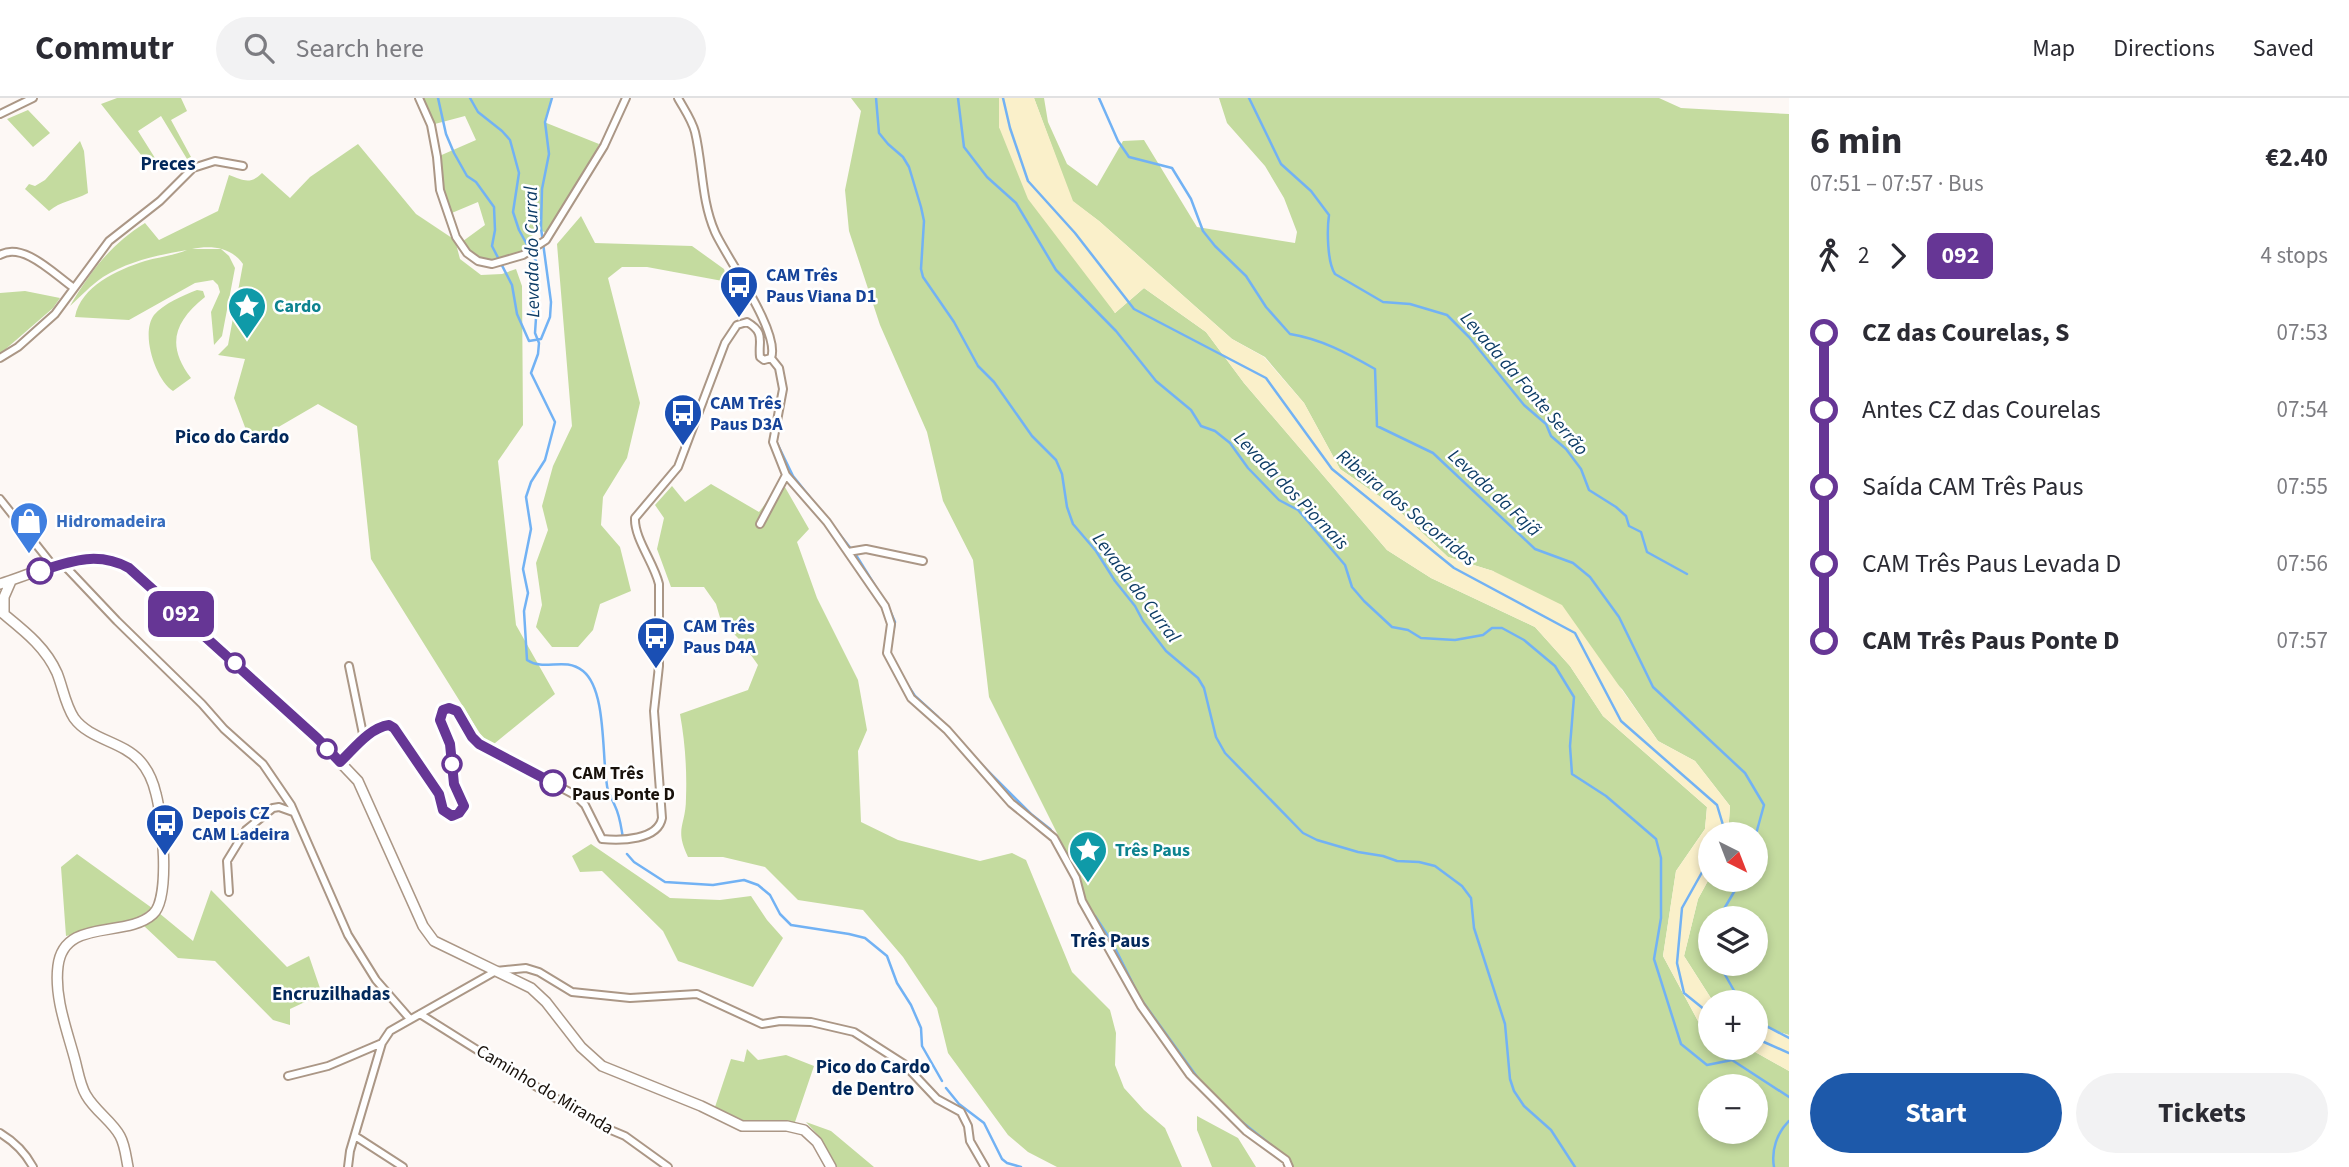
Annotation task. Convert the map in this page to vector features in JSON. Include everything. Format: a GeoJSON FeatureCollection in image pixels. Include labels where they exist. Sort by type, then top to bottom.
{"type":"FeatureCollection","features":[{"type":"Feature","properties":{"kind":"main road"},"geometry":{"type":"LineString","coordinates":[[0,584],[59,565],[99,558],[129,568],[289,713],[358,781],[427,933],[440,945],[520,982],[540,995],[581,1047],[602,1066],[701,1106],[742,1126],[787,1126],[804,1130],[817,1142],[831,1167]]}},
{"type":"Feature","properties":{"kind":"main road"},"geometry":{"type":"LineString","coordinates":[[10,580],[2,613],[31,636],[49,659],[67,706],[84,729],[138,758],[147,770],[160,810],[162,893],[157,910],[140,921],[74,938],[60,956],[57,969],[63,1017],[84,1092],[118,1133],[128,1167]]}},
{"type":"Feature","properties":{"kind":"street"},"geometry":{"type":"LineString","coordinates":[[0,114],[33,98]]}},
{"type":"Feature","properties":{"kind":"street"},"geometry":{"type":"LineString","coordinates":[[419,98],[431,125],[440,190],[456,237],[467,253],[478,261],[498,263],[533,250],[549,236],[604,146],[626,98]]}},
{"type":"Feature","properties":{"kind":"street"},"geometry":{"type":"LineString","coordinates":[[678,98],[695,132],[707,207],[716,233],[750,292],[767,331],[773,353],[771,358]]}},
{"type":"Feature","properties":{"kind":"street"},"geometry":{"type":"LineString","coordinates":[[0,358],[18,347],[55,314],[109,241],[160,201],[193,168],[215,161],[243,166]]}},
{"type":"Feature","properties":{"kind":"street"},"geometry":{"type":"LineString","coordinates":[[0,255],[18,251],[32,257],[74,288]]}},
{"type":"Feature","properties":{"kind":"street"},"geometry":{"type":"LineString","coordinates":[[340,762],[364,739],[389,725],[394,728],[439,794],[443,810],[452,816],[456,815],[464,806],[454,784],[450,744],[440,720],[443,710],[453,709],[479,744],[575,795],[585,805],[602,839],[650,834],[661,824],[654,711],[659,666],[659,584],[638,533],[635,518],[678,467],[725,343],[737,325],[747,322],[754,327],[762,341],[760,357],[764,360],[771,358]]}},
{"type":"Feature","properties":{"kind":"street"},"geometry":{"type":"LineString","coordinates":[[771,358],[779,368],[783,390],[773,442],[786,475],[827,522],[890,616],[887,653],[912,698],[947,730],[1011,803],[1054,838],[1076,878],[1082,901],[1141,1006],[1202,1088],[1246,1131],[1286,1160],[1289,1167]]}},
{"type":"Feature","properties":{"kind":"street"},"geometry":{"type":"LineString","coordinates":[[760,524],[786,475]]}},
{"type":"Feature","properties":{"kind":"street"},"geometry":{"type":"LineString","coordinates":[[0,499],[59,565],[202,704],[224,729],[263,764],[287,799],[348,935],[376,979],[410,1019]]}},
{"type":"Feature","properties":{"kind":"street"},"geometry":{"type":"LineString","coordinates":[[848,552],[866,549],[923,561]]}},
{"type":"Feature","properties":{"kind":"street"},"geometry":{"type":"LineString","coordinates":[[349,666],[364,739]]}},
{"type":"Feature","properties":{"kind":"street"},"geometry":{"type":"LineString","coordinates":[[229,892],[227,861],[242,835],[273,808],[279,807],[293,812]]}},
{"type":"Feature","properties":{"kind":"street"},"geometry":{"type":"LineString","coordinates":[[348,1167],[382,1043],[390,1031],[496,971],[526,968],[539,972],[572,992],[630,998],[697,994],[762,1024],[780,1021],[811,1022],[854,1032],[904,1064],[937,1099],[961,1112],[968,1126],[970,1141],[985,1167]]}},
{"type":"Feature","properties":{"kind":"street","name":"Caminho do Miranda"},"geometry":{"type":"LineString","coordinates":[[420,1014],[524,1080],[606,1128],[625,1136],[668,1167]]}},
{"type":"Feature","properties":{"kind":"street"},"geometry":{"type":"LineString","coordinates":[[288,1076],[328,1066],[382,1043]]}},
{"type":"Feature","properties":{"kind":"street"},"geometry":{"type":"LineString","coordinates":[[0,1133],[14,1142],[33,1167]]}},
{"type":"Feature","properties":{"kind":"street"},"geometry":{"type":"LineString","coordinates":[[355,1136],[403,1167]]}},
{"type":"Feature","properties":{"kind":"green space"},"geometry":{"type":"Polygon","coordinates":[[[117,98],[181,98],[187,111],[171,120],[191,157],[187,159],[161,116],[138,131],[160,166],[153,170],[101,104],[117,98]]]}},
{"type":"Feature","properties":{"kind":"green space"},"geometry":{"type":"Polygon","coordinates":[[[419,98],[552,98],[544,122],[599,144],[549,236],[540,229],[527,240],[531,250],[485,263],[459,244],[485,225],[478,202],[447,215],[437,157],[476,140],[465,116],[431,125],[419,98]]]}},
{"type":"Feature","properties":{"kind":"green space"},"geometry":{"type":"Polygon","coordinates":[[[851,98],[999,98],[999,127],[1115,313],[1144,288],[1206,332],[1244,383],[1387,550],[1431,578],[1535,627],[1570,666],[1603,716],[1707,807],[1706,822],[1698,822],[1698,839],[1676,871],[1663,956],[1698,1021],[1698,1060],[1768,1059],[1789,1071],[1789,1167],[1289,1167],[1286,1160],[1246,1131],[1202,1088],[1141,1006],[1082,901],[1076,878],[1059,837],[989,697],[973,560],[943,501],[927,432],[880,325],[849,231],[845,190],[861,111],[851,98]]]}},
{"type":"Feature","properties":{"kind":"green space"},"geometry":{"type":"Polygon","coordinates":[[[1034,98],[1044,98],[1048,122],[1067,164],[1097,186],[1123,141],[1144,140],[1197,227],[1295,243],[1297,232],[1284,198],[1265,166],[1227,123],[1219,98],[1659,98],[1681,108],[1789,114],[1789,1035],[1768,1029],[1768,990],[1706,990],[1684,956],[1702,892],[1768,892],[1768,822],[1729,822],[1730,806],[1695,761],[1658,741],[1622,689],[1493,571],[1448,557],[1395,507],[1340,469],[1304,403],[1265,357],[1232,339],[1099,221],[1072,201],[1034,98]]]}},
{"type":"Feature","properties":{"kind":"green space"},"geometry":{"type":"Polygon","coordinates":[[[28,110],[50,133],[33,147],[7,119],[28,110]]]}},
{"type":"Feature","properties":{"kind":"green space"},"geometry":{"type":"Polygon","coordinates":[[[80,141],[84,151],[88,193],[49,211],[25,189],[29,184],[35,186],[45,180],[80,141]]]}},
{"type":"Feature","properties":{"kind":"green space"},"geometry":{"type":"Polygon","coordinates":[[[358,144],[416,214],[455,240],[460,259],[481,275],[502,274],[516,269],[522,286],[523,425],[498,461],[516,625],[555,694],[489,748],[371,559],[357,426],[318,404],[251,443],[234,398],[245,359],[218,355],[228,345],[243,264],[238,258],[221,249],[229,256],[235,268],[222,336],[214,345],[211,312],[220,292],[213,280],[195,283],[129,320],[75,317],[85,296],[112,274],[145,261],[187,250],[144,259],[113,271],[94,284],[70,306],[102,260],[122,240],[145,223],[159,240],[218,211],[229,175],[250,180],[262,173],[290,198],[310,177],[358,144]]]}},
{"type":"Feature","properties":{"kind":"green space"},"geometry":{"type":"Polygon","coordinates":[[[581,216],[595,243],[692,246],[724,269],[728,282],[647,267],[622,267],[608,278],[640,403],[627,458],[603,497],[601,525],[620,547],[631,591],[600,604],[593,630],[578,647],[552,647],[536,627],[542,605],[536,563],[548,530],[542,506],[553,466],[572,426],[557,244],[581,216]]]}},
{"type":"Feature","properties":{"kind":"green space"},"geometry":{"type":"Polygon","coordinates":[[[197,290],[203,291],[205,297],[194,306],[180,325],[176,344],[178,355],[191,378],[173,391],[161,377],[152,356],[149,344],[150,323],[163,307],[197,290]]]}},
{"type":"Feature","properties":{"kind":"green space"},"geometry":{"type":"Polygon","coordinates":[[[25,291],[60,298],[53,308],[0,354],[0,293],[25,291]]]}},
{"type":"Feature","properties":{"kind":"green space"},"geometry":{"type":"Polygon","coordinates":[[[782,482],[809,529],[797,542],[817,598],[858,680],[867,730],[858,751],[861,822],[898,840],[980,861],[1012,853],[1026,860],[1072,972],[1110,1010],[1116,1033],[1115,1065],[1124,1088],[1165,1128],[1182,1167],[1057,1167],[1028,1152],[1008,1135],[948,1053],[937,1008],[903,957],[863,910],[798,900],[765,867],[723,857],[688,857],[681,833],[686,807],[686,777],[680,714],[748,690],[758,665],[741,641],[721,621],[716,604],[704,587],[671,587],[657,549],[664,518],[655,505],[672,486],[685,502],[711,484],[759,512],[782,482]]]}},
{"type":"Feature","properties":{"kind":"green space"},"geometry":{"type":"Polygon","coordinates":[[[591,844],[670,898],[720,900],[751,896],[783,938],[753,987],[678,961],[663,931],[602,871],[580,872],[572,856],[591,844]]]}},
{"type":"Feature","properties":{"kind":"green space"},"geometry":{"type":"Polygon","coordinates":[[[77,854],[152,908],[136,919],[66,936],[61,867],[77,854]]]}},
{"type":"Feature","properties":{"kind":"green space"},"geometry":{"type":"Polygon","coordinates":[[[211,890],[287,967],[309,956],[322,994],[290,1009],[290,1025],[273,1020],[215,961],[178,958],[143,925],[159,913],[193,941],[211,890]]]}},
{"type":"Feature","properties":{"kind":"green space"},"geometry":{"type":"Polygon","coordinates":[[[747,1049],[758,1060],[786,1055],[814,1066],[795,1122],[745,1121],[715,1107],[731,1059],[744,1062],[747,1049]]]}},
{"type":"Feature","properties":{"kind":"green space"},"geometry":{"type":"Polygon","coordinates":[[[1197,1116],[1238,1138],[1256,1167],[1212,1167],[1197,1130],[1197,1116]]]}},
{"type":"Feature","properties":{"kind":"green space"},"geometry":{"type":"Polygon","coordinates":[[[806,1122],[831,1131],[874,1167],[837,1167],[817,1134],[806,1122]]]}},
{"type":"Feature","properties":{"kind":"sand"},"geometry":{"type":"Polygon","coordinates":[[[999,98],[1034,98],[1073,201],[1232,339],[1264,357],[1304,403],[1340,469],[1395,507],[1448,557],[1493,571],[1562,605],[1658,741],[1695,761],[1730,806],[1729,822],[1706,822],[1707,807],[1603,716],[1570,666],[1535,627],[1431,578],[1387,550],[1244,383],[1206,332],[1144,288],[1115,313],[1028,199],[999,127],[999,98]]]}},
{"type":"Feature","properties":{"kind":"sand"},"geometry":{"type":"Polygon","coordinates":[[[1698,839],[1698,892],[1702,892],[1684,956],[1706,990],[1698,990],[1698,1021],[1663,956],[1676,871],[1698,839]]]}},
{"type":"Feature","properties":{"kind":"sand"},"geometry":{"type":"Polygon","coordinates":[[[1768,1029],[1789,1035],[1789,1071],[1768,1059],[1768,1029]]]}},
{"type":"Feature","properties":{"kind":"waterway","name":"Levada do Curral"},"geometry":{"type":"LineString","coordinates":[[438,98],[446,134],[454,153],[467,176],[476,182],[494,207],[495,230],[492,246],[512,285],[517,314],[529,341],[541,339],[550,317],[551,302],[541,228],[542,189],[549,154],[545,122],[552,98]]}},
{"type":"Feature","properties":{"kind":"waterway"},"geometry":{"type":"LineString","coordinates":[[470,98],[478,112],[510,140],[519,173],[513,212],[519,230],[536,261],[538,273],[531,306],[536,318],[535,333],[539,343],[531,373],[555,422],[545,460],[531,482],[526,497],[531,529],[523,569],[528,593],[524,611],[527,660],[541,665],[562,664],[576,667],[591,681],[600,710],[608,791],[618,814],[623,838]]}},
{"type":"Feature","properties":{"kind":"waterway","name":"Levada do Curral"},"geometry":{"type":"LineString","coordinates":[[876,98],[879,133],[903,157],[909,167],[921,207],[924,221],[921,269],[923,277],[954,322],[978,366],[994,382],[1032,436],[1056,460],[1062,474],[1067,507],[1073,524],[1096,551],[1166,651],[1198,678],[1204,688],[1216,737],[1225,753],[1303,833],[1358,852],[1435,866],[1462,886],[1471,898],[1474,928],[1505,1024],[1510,1079],[1514,1091],[1524,1106],[1551,1130],[1575,1167]]}},
{"type":"Feature","properties":{"kind":"waterway","name":"Levada dos Piornais"},"geometry":{"type":"LineString","coordinates":[[958,98],[964,147],[987,177],[1016,203],[1056,270],[1116,331],[1156,381],[1191,410],[1201,426],[1215,431],[1230,443],[1248,468],[1279,500],[1298,510],[1345,565],[1352,587],[1364,601],[1392,627],[1408,630],[1421,638],[1455,640],[1483,635],[1492,628],[1502,628],[1524,640],[1555,666],[1574,697],[1570,746],[1572,774],[1606,796],[1656,839],[1661,858],[1661,918],[1654,959],[1681,1044],[1707,1065],[1732,1060],[1789,1097]]}},
{"type":"Feature","properties":{"kind":"waterway","name":"Ribeira dos Socorridos"},"geometry":{"type":"LineString","coordinates":[[1003,98],[1028,181],[1075,233],[1134,309],[1266,378],[1332,469],[1454,568],[1575,633],[1621,721],[1717,805],[1722,822]]}},
{"type":"Feature","properties":{"kind":"waterway","name":"Levada da Fajã"},"geometry":{"type":"LineString","coordinates":[[1099,98],[1118,141],[1129,157],[1172,168],[1191,199],[1203,231],[1246,276],[1266,307],[1290,334],[1323,343],[1375,369],[1377,426],[1433,453],[1535,549],[1573,563],[1590,577],[1619,617],[1653,687],[1745,773],[1764,805],[1759,822]]}},
{"type":"Feature","properties":{"kind":"waterway","name":"Levada da Fonte Serrão"},"geometry":{"type":"LineString","coordinates":[[1249,98],[1281,164],[1311,191],[1329,215],[1329,254],[1335,274],[1383,302],[1410,304],[1447,315],[1469,337],[1524,405],[1546,424],[1551,436],[1566,449],[1581,469],[1589,490],[1616,507],[1626,516],[1629,526],[1641,532],[1647,552],[1687,574]]}},
{"type":"Feature","properties":{"kind":"waterway"},"geometry":{"type":"LineString","coordinates":[[777,443],[793,476],[856,555],[879,592]]}},
{"type":"Feature","properties":{"kind":"waterway"},"geometry":{"type":"LineString","coordinates":[[888,606],[895,622],[891,643]]}},
{"type":"Feature","properties":{"kind":"waterway"},"geometry":{"type":"LineString","coordinates":[[905,681],[915,696],[938,717]]}},
{"type":"Feature","properties":{"kind":"waterway"},"geometry":{"type":"LineString","coordinates":[[977,760],[1031,814],[1050,829],[1073,864]]}},
{"type":"Feature","properties":{"kind":"waterway"},"geometry":{"type":"LineString","coordinates":[[627,854],[634,862],[665,882],[713,885],[744,880],[758,885],[770,895],[780,914],[791,925],[865,938],[887,956],[897,983],[921,1028],[922,1046],[942,1081]]}},
{"type":"Feature","properties":{"kind":"waterway","name":"Ribeira dos Socorridos"},"geometry":{"type":"LineString","coordinates":[[1698,879],[1682,908],[1677,963],[1684,993],[1698,1004]]}},
{"type":"Feature","properties":{"kind":"waterway","name":"Levada da Fajã"},"geometry":{"type":"LineString","coordinates":[[1726,906],[1734,892]]}},
{"type":"Feature","properties":{"kind":"waterway"},"geometry":{"type":"LineString","coordinates":[[1095,916],[1112,942],[1140,998],[1200,1081]]}},
{"type":"Feature","properties":{"kind":"waterway","name":"Levada da Fajã"},"geometry":{"type":"LineString","coordinates":[[1726,976],[1734,990]]}},
{"type":"Feature","properties":{"kind":"waterway","name":"Levada da Fajã"},"geometry":{"type":"LineString","coordinates":[[1768,1027],[1789,1038]]}},
{"type":"Feature","properties":{"kind":"waterway","name":"Ribeira dos Socorridos"},"geometry":{"type":"LineString","coordinates":[[1768,1044],[1789,1053]]}},
{"type":"Feature","properties":{"kind":"waterway"},"geometry":{"type":"LineString","coordinates":[[946,1088],[959,1104],[984,1123],[1002,1159],[1021,1167]]}},
{"type":"Feature","properties":{"kind":"waterway"},"geometry":{"type":"LineString","coordinates":[[1237,1118],[1276,1149]]}},
{"type":"Feature","properties":{"kind":"waterway"},"geometry":{"type":"LineString","coordinates":[[1774,1167],[1776,1142],[1789,1121]]}},
{"type":"Feature","properties":{"kind":"bus line","name":"092"},"geometry":{"type":"LineString","coordinates":[[40,571],[92,558],[107,559],[129,568],[317,738],[340,762],[372,732],[383,726],[394,728],[424,769],[447,814],[452,816],[459,813],[464,806],[454,784],[450,744],[440,720],[443,710],[449,708],[457,711],[479,744],[553,783]]}},
{"type":"Feature","properties":{"kind":"place","name":"CAM Três Paus Viana D1"},"geometry":{"type":"Point","coordinates":[739,319]}},
{"type":"Feature","properties":{"kind":"place","name":"Cardo"},"geometry":{"type":"Point","coordinates":[247,340]}},
{"type":"Feature","properties":{"kind":"place","name":"CAM Três Paus D3A"},"geometry":{"type":"Point","coordinates":[683,447]}},
{"type":"Feature","properties":{"kind":"place","name":"Hidromadeira"},"geometry":{"type":"Point","coordinates":[29,555]}},
{"type":"Feature","properties":{"kind":"place","name":"CAM Três Paus D4A"},"geometry":{"type":"Point","coordinates":[656,670]}},
{"type":"Feature","properties":{"kind":"place","name":"CAM Três Paus Ponte D"},"geometry":{"type":"Point","coordinates":[553,783]}},
{"type":"Feature","properties":{"kind":"place","name":"Depois CZ CAM Ladeira"},"geometry":{"type":"Point","coordinates":[165,857]}},
{"type":"Feature","properties":{"kind":"place","name":"Três Paus"},"geometry":{"type":"Point","coordinates":[1088,884]}},
{"type":"Feature","properties":{"kind":"district","name":"Preces"},"geometry":{"type":"Point","coordinates":[168,163]}},
{"type":"Feature","properties":{"kind":"district","name":"Pico do Cardo"},"geometry":{"type":"Point","coordinates":[232,436]}},
{"type":"Feature","properties":{"kind":"district","name":"Três Paus"},"geometry":{"type":"Point","coordinates":[1110,940]}},
{"type":"Feature","properties":{"kind":"district","name":"Encruzilhadas"},"geometry":{"type":"Point","coordinates":[331,993]}},
{"type":"Feature","properties":{"kind":"district","name":"Pico do Cardo de Dentro"},"geometry":{"type":"Point","coordinates":[873,1077]}}]}
